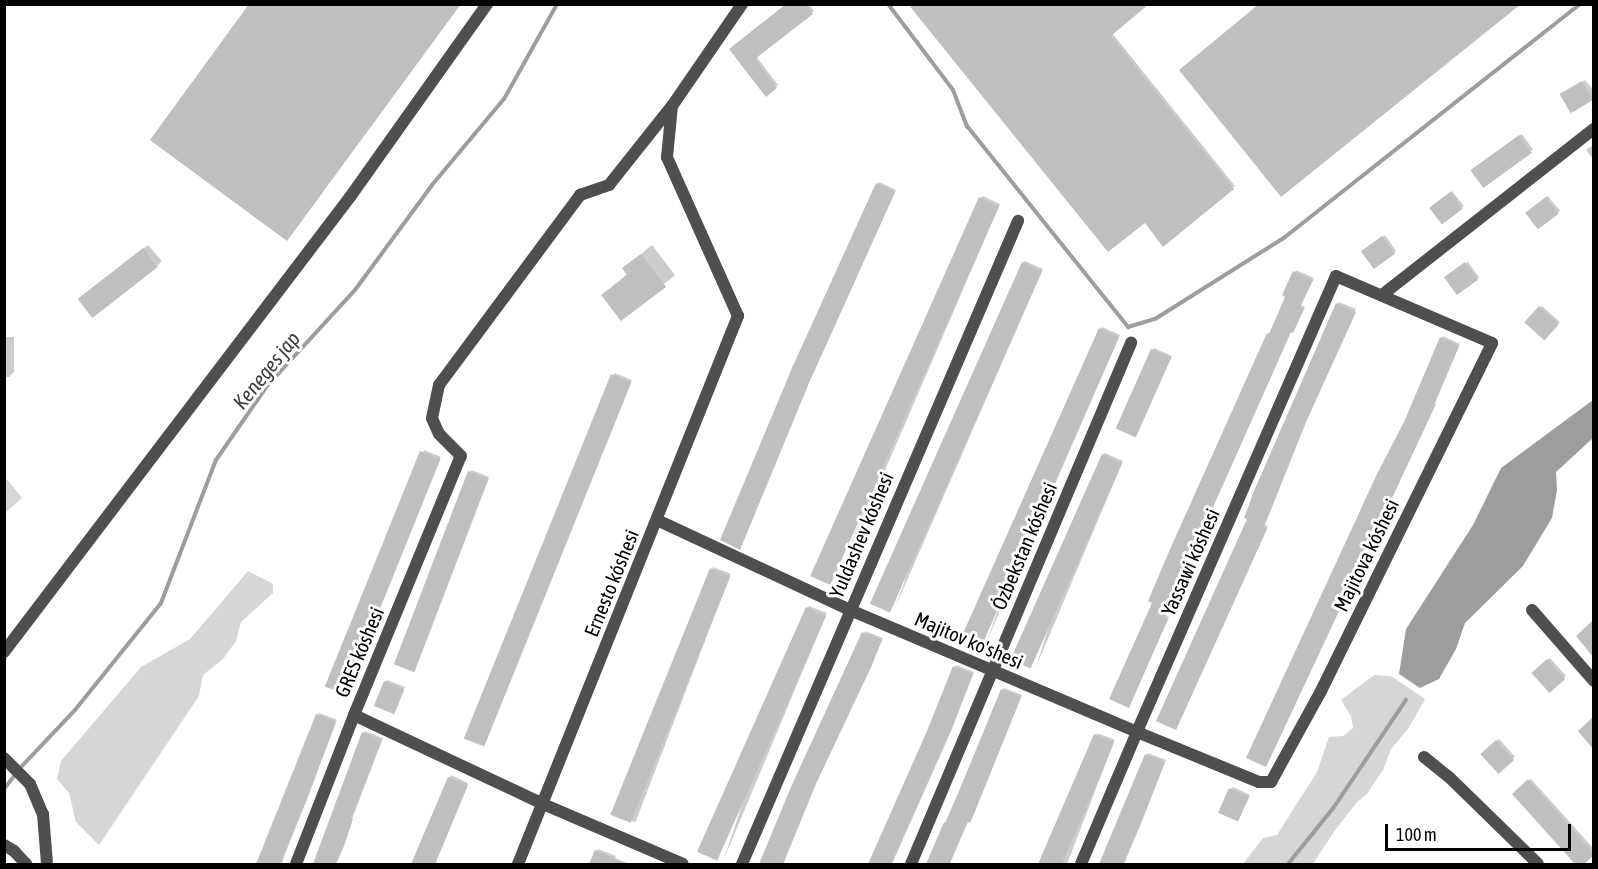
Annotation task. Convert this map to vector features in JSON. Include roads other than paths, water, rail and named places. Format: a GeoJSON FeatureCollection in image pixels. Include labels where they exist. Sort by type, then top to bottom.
{"type":"FeatureCollection","features":[{"type":"Feature","properties":{"kind":"street"},"geometry":{"type":"LineString","coordinates":[[4,652],[350,197],[487,4]]}},
{"type":"Feature","properties":{"kind":"street"},"geometry":{"type":"LineString","coordinates":[[672,106],[742,4]]}},
{"type":"Feature","properties":{"kind":"street","name":"Ernesto kóshesi"},"geometry":{"type":"LineString","coordinates":[[518,864],[738,316],[667,157],[672,106]]}},
{"type":"Feature","properties":{"kind":"street","name":"GRES kóshesi"},"geometry":{"type":"LineString","coordinates":[[296,864],[461,456],[439,434],[432,418],[439,385],[580,195],[609,185],[672,106]]}},
{"type":"Feature","properties":{"kind":"street"},"geometry":{"type":"LineString","coordinates":[[1382,295],[1593,129]]}},
{"type":"Feature","properties":{"kind":"street","name":"Yuldashev kóshesi"},"geometry":{"type":"LineString","coordinates":[[742,864],[1018,221]]}},
{"type":"Feature","properties":{"kind":"street","name":"Yassawi kóshesi"},"geometry":{"type":"LineString","coordinates":[[1081,864],[1336,276],[1382,295]]}},
{"type":"Feature","properties":{"kind":"street","name":"Majitova kóshesi"},"geometry":{"type":"LineString","coordinates":[[1271,782],[1320,693],[1492,343],[1382,295]]}},
{"type":"Feature","properties":{"kind":"street","name":"Ózbekstan kóshesi"},"geometry":{"type":"LineString","coordinates":[[911,864],[1131,343]]}},
{"type":"Feature","properties":{"kind":"street","name":"Majitov ko'shesi"},"geometry":{"type":"LineString","coordinates":[[657,520],[850,610],[992,671],[1260,782],[1271,782]]}},
{"type":"Feature","properties":{"kind":"street"},"geometry":{"type":"LineString","coordinates":[[1532,610],[1593,681]]}},
{"type":"Feature","properties":{"kind":"street"},"geometry":{"type":"LineString","coordinates":[[354,716],[543,804],[683,864]]}},
{"type":"Feature","properties":{"kind":"street"},"geometry":{"type":"LineString","coordinates":[[1424,757],[1449,777],[1538,864]]}},
{"type":"Feature","properties":{"kind":"street"},"geometry":{"type":"LineString","coordinates":[[5,758],[30,784],[43,814],[47,864]]}},
{"type":"Feature","properties":{"kind":"street"},"geometry":{"type":"LineString","coordinates":[[4,845],[14,850],[26,864]]}},
{"type":"Feature","properties":{"kind":"waterway","name":"Keneges jap"},"geometry":{"type":"LineString","coordinates":[[22,766],[75,710],[161,603],[216,460],[267,386],[355,290],[432,185],[504,99],[557,4]]}},
{"type":"Feature","properties":{"kind":"waterway"},"geometry":{"type":"LineString","coordinates":[[888,4],[953,90],[967,126],[1128,327],[1155,319],[1285,237],[1580,4]]}},
{"type":"Feature","properties":{"kind":"waterway"},"geometry":{"type":"LineString","coordinates":[[1288,864],[1334,807],[1406,700]]}},
{"type":"Feature","properties":{"kind":"waterway","name":"Keneges jap"},"geometry":{"type":"LineString","coordinates":[[4,789],[15,775]]}}]}
